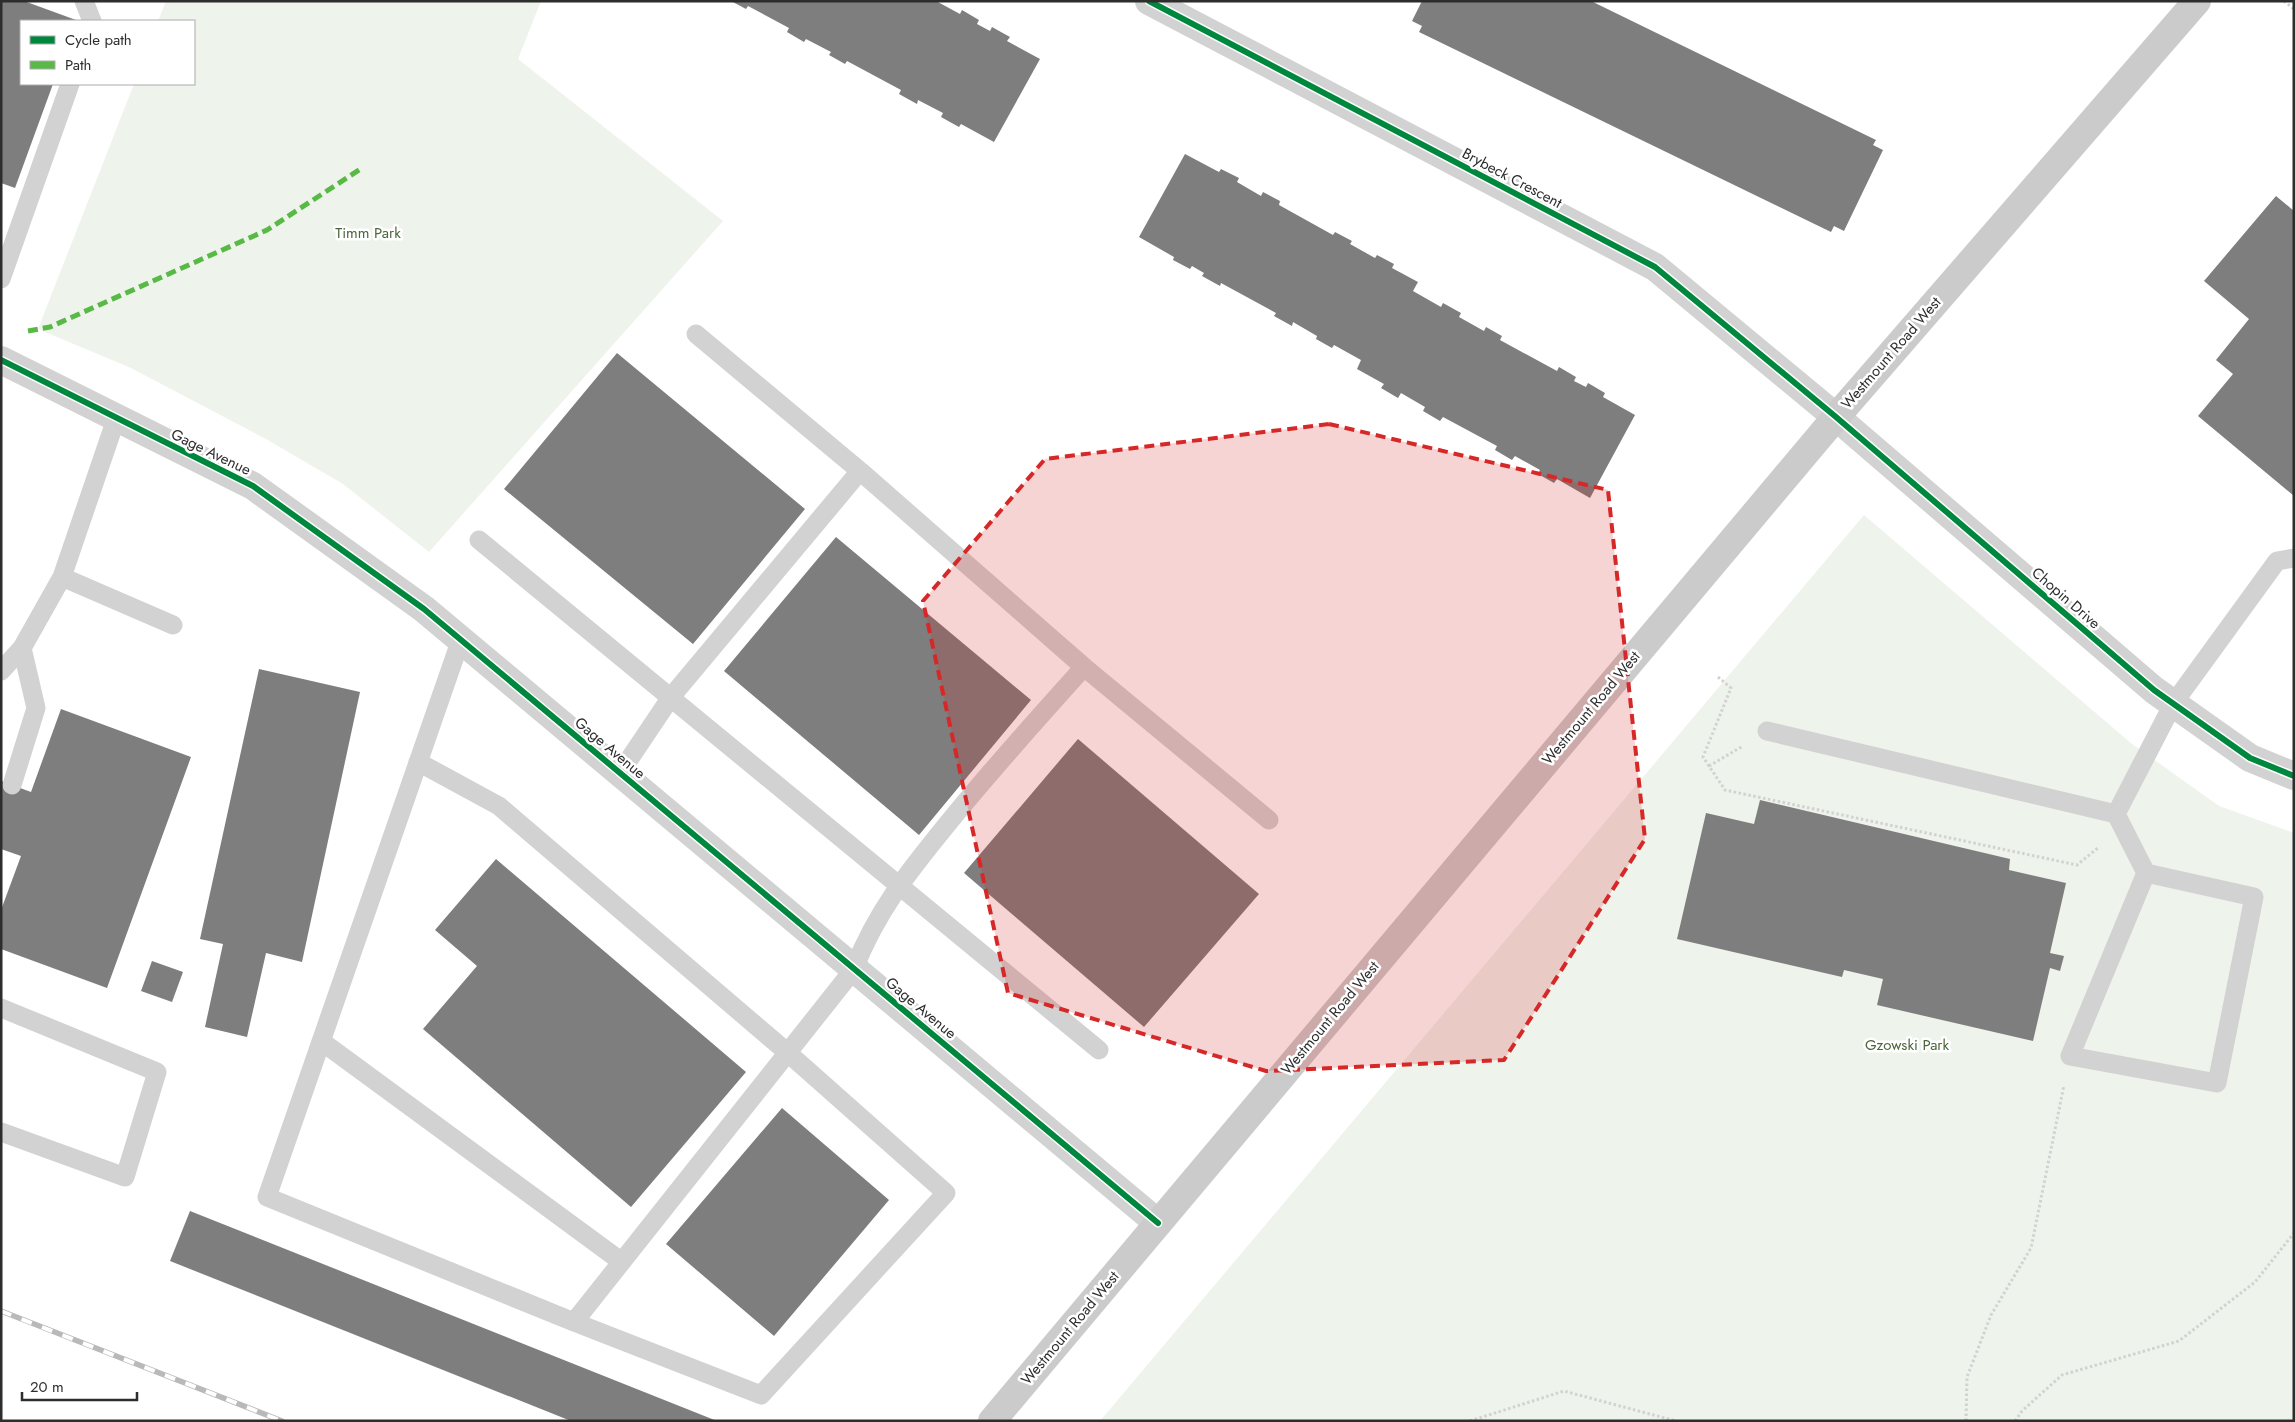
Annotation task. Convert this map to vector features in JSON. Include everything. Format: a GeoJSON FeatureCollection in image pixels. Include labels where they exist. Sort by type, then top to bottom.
{"type":"FeatureCollection","features":[{"type":"Feature","properties":{"kind":"main road","name":"Westmount Road West"},"geometry":{"type":"LineString","coordinates":[[992,1421],[1836,417],[2197,1]]}},
{"type":"Feature","properties":{"kind":"street","name":"Brybeck Crescent"},"geometry":{"type":"LineString","coordinates":[[1150,1],[1655,267],[1836,417]]}},
{"type":"Feature","properties":{"kind":"street","name":"Gage Avenue"},"geometry":{"type":"LineString","coordinates":[[1,360],[252,486],[424,609],[1158,1222]]}},
{"type":"Feature","properties":{"kind":"street","name":"Chopin Drive"},"geometry":{"type":"LineString","coordinates":[[1836,417],[2154,690],[2250,758],[2294,776]]}},
{"type":"Feature","properties":{"kind":"lane"},"geometry":{"type":"LineString","coordinates":[[84,1],[92,20]]}},
{"type":"Feature","properties":{"kind":"lane"},"geometry":{"type":"LineString","coordinates":[[1,279],[70,85]]}},
{"type":"Feature","properties":{"kind":"lane"},"geometry":{"type":"LineString","coordinates":[[696,334],[860,471],[1084,667],[1268,820]]}},
{"type":"Feature","properties":{"kind":"lane"},"geometry":{"type":"LineString","coordinates":[[1,671],[22,648],[62,577],[116,419]]}},
{"type":"Feature","properties":{"kind":"lane"},"geometry":{"type":"LineString","coordinates":[[620,772],[671,697],[860,471]]}},
{"type":"Feature","properties":{"kind":"lane"},"geometry":{"type":"LineString","coordinates":[[479,540],[1098,1050]]}},
{"type":"Feature","properties":{"kind":"lane"},"geometry":{"type":"LineString","coordinates":[[2116,814],[2173,704],[2277,560],[2294,558]]}},
{"type":"Feature","properties":{"kind":"lane"},"geometry":{"type":"LineString","coordinates":[[62,577],[173,625]]}},
{"type":"Feature","properties":{"kind":"lane"},"geometry":{"type":"LineString","coordinates":[[418,762],[498,806],[788,1053],[946,1193],[761,1395],[574,1322],[267,1197],[418,762],[461,639]]}},
{"type":"Feature","properties":{"kind":"lane"},"geometry":{"type":"LineString","coordinates":[[12,785],[36,708],[22,648]]}},
{"type":"Feature","properties":{"kind":"lane"},"geometry":{"type":"LineString","coordinates":[[574,1322],[854,969],[864,943],[898,885],[991,771],[1084,667]]}},
{"type":"Feature","properties":{"kind":"lane"},"geometry":{"type":"LineString","coordinates":[[1767,731],[2116,814],[2146,873],[2070,1056],[2217,1083],[2254,897],[2146,873]]}},
{"type":"Feature","properties":{"kind":"lane"},"geometry":{"type":"LineString","coordinates":[[1,1008],[157,1072],[125,1177],[1,1132]]}},
{"type":"Feature","properties":{"kind":"lane"},"geometry":{"type":"LineString","coordinates":[[321,1041],[622,1262]]}},
{"type":"Feature","properties":{"kind":"path"},"geometry":{"type":"LineString","coordinates":[[2284,1],[2294,9]]}},
{"type":"Feature","properties":{"kind":"path"},"geometry":{"type":"LineString","coordinates":[[1718,676],[1731,688],[1703,757],[1725,790],[2077,865],[2103,844]]}},
{"type":"Feature","properties":{"kind":"path"},"geometry":{"type":"LineString","coordinates":[[1709,766],[1767,731]]}},
{"type":"Feature","properties":{"kind":"path"},"geometry":{"type":"LineString","coordinates":[[1966,1421],[1967,1377],[1991,1315],[2031,1248],[2070,1056]]}},
{"type":"Feature","properties":{"kind":"path"},"geometry":{"type":"LineString","coordinates":[[2015,1421],[2022,1410],[2062,1375],[2179,1341],[2255,1282],[2294,1234]]}},
{"type":"Feature","properties":{"kind":"path"},"geometry":{"type":"LineString","coordinates":[[1470,1421],[1564,1392],[1676,1421]]}},
{"type":"Feature","properties":{"kind":"highlighted area"},"geometry":{"type":"Polygon","coordinates":[[[1329,424],[1608,490],[1645,839],[1504,1060],[1266,1071],[1008,993],[923,601],[1045,459],[1329,424]]]}},
{"type":"Feature","properties":{"kind":"green space","name":"Timm Park"},"geometry":{"type":"Polygon","coordinates":[[[166,1],[541,1],[518,59],[723,221],[429,552],[343,484],[266,439],[131,368],[38,329],[134,85],[195,85],[195,20],[158,20],[166,1]]]}},
{"type":"Feature","properties":{"kind":"green space","name":"Gzowski Park"},"geometry":{"type":"Polygon","coordinates":[[[1864,515],[2132,744],[2219,806],[2294,833],[2294,1421],[1100,1421],[1864,515]]]}},
{"type":"Feature","properties":{"kind":"building"},"geometry":{"type":"Polygon","coordinates":[[[1,1],[24,1],[76,20],[20,20],[20,85],[53,85],[15,188],[1,183],[1,1]]]}},
{"type":"Feature","properties":{"kind":"building"},"geometry":{"type":"Polygon","coordinates":[[[731,1],[936,1],[960,14],[962,10],[979,20],[977,24],[990,31],[992,27],[1010,37],[1007,41],[1040,59],[994,142],[961,124],[959,127],[941,117],[943,113],[918,100],[917,104],[899,94],[901,90],[847,61],[845,64],[829,55],[831,52],[806,39],[804,42],[787,32],[789,28],[748,6],[746,9],[731,1]]]}},
{"type":"Feature","properties":{"kind":"building"},"geometry":{"type":"Polygon","coordinates":[[[1422,1],[1591,1],[1876,140],[1873,145],[1883,150],[1844,231],[1834,226],[1831,232],[1419,32],[1422,26],[1412,21],[1422,1]]]}},
{"type":"Feature","properties":{"kind":"building"},"geometry":{"type":"Polygon","coordinates":[[[1185,154],[1219,172],[1221,169],[1239,178],[1237,182],[1261,196],[1263,192],[1280,201],[1279,205],[1333,235],[1335,232],[1352,241],[1350,244],[1375,258],[1377,255],[1394,264],[1392,268],[1418,282],[1413,291],[1441,307],[1443,303],[1461,313],[1459,317],[1484,331],[1486,327],[1502,336],[1500,340],[1557,371],[1559,367],[1576,377],[1574,381],[1586,387],[1588,383],[1605,393],[1603,397],[1635,415],[1590,498],[1557,479],[1554,483],[1538,474],[1540,470],[1515,456],[1512,460],[1495,450],[1497,446],[1443,417],[1440,421],[1423,411],[1425,407],[1401,393],[1398,398],[1381,388],[1384,384],[1357,369],[1361,360],[1334,345],[1332,348],[1316,339],[1317,336],[1293,322],[1292,326],[1274,316],[1276,313],[1221,283],[1220,286],[1202,276],[1204,273],[1192,266],[1190,269],[1173,260],[1174,257],[1139,237],[1185,154]]]}},
{"type":"Feature","properties":{"kind":"building"},"geometry":{"type":"Polygon","coordinates":[[[2276,196],[2294,211],[2294,496],[2198,416],[2233,374],[2216,360],[2249,319],[2204,281],[2276,196]]]}},
{"type":"Feature","properties":{"kind":"building"},"geometry":{"type":"Polygon","coordinates":[[[617,353],[805,509],[693,644],[504,489],[617,353]]]}},
{"type":"Feature","properties":{"kind":"building"},"geometry":{"type":"Polygon","coordinates":[[[836,537],[1031,700],[919,835],[724,671],[836,537]]]}},
{"type":"Feature","properties":{"kind":"building"},"geometry":{"type":"Polygon","coordinates":[[[259,669],[360,692],[302,962],[266,953],[247,1037],[205,1027],[223,944],[200,939],[259,669]]]}},
{"type":"Feature","properties":{"kind":"building"},"geometry":{"type":"Polygon","coordinates":[[[61,709],[191,757],[107,988],[1,949],[1,910],[21,856],[1,849],[1,781],[31,792],[61,709]]]}},
{"type":"Feature","properties":{"kind":"building"},"geometry":{"type":"Polygon","coordinates":[[[1078,739],[1259,894],[1144,1027],[964,873],[1078,739]]]}},
{"type":"Feature","properties":{"kind":"building"},"geometry":{"type":"Polygon","coordinates":[[[1760,800],[2010,859],[2009,870],[2066,883],[2050,953],[2064,956],[2060,971],[2050,968],[2033,1041],[1877,1005],[1883,979],[1844,970],[1842,977],[1677,939],[1706,813],[1754,824],[1760,800]]]}},
{"type":"Feature","properties":{"kind":"building"},"geometry":{"type":"Polygon","coordinates":[[[496,859],[746,1072],[631,1207],[423,1029],[477,966],[435,930],[496,859]]]}},
{"type":"Feature","properties":{"kind":"building"},"geometry":{"type":"Polygon","coordinates":[[[152,961],[183,972],[172,1002],[141,991],[152,961]]]}},
{"type":"Feature","properties":{"kind":"building"},"geometry":{"type":"Polygon","coordinates":[[[782,1108],[889,1200],[774,1336],[666,1244],[782,1108]]]}},
{"type":"Feature","properties":{"kind":"building"},"geometry":{"type":"Polygon","coordinates":[[[190,1211],[717,1421],[571,1421],[170,1261],[190,1211]]]}},
{"type":"Feature","properties":{"kind":"railway"},"geometry":{"type":"LineString","coordinates":[[1,1311],[282,1421]]}},
{"type":"Feature","properties":{"kind":"marked path"},"geometry":{"type":"LineString","coordinates":[[28,331],[50,327],[267,230],[362,168]]}},
{"type":"Feature","properties":{"kind":"cycle path"},"geometry":{"type":"LineString","coordinates":[[1149,1],[1655,267],[1836,417],[2154,690],[2250,758],[2294,776]]}},
{"type":"Feature","properties":{"kind":"cycle path"},"geometry":{"type":"LineString","coordinates":[[1,360],[253,486],[424,609],[1158,1223]]}}]}
